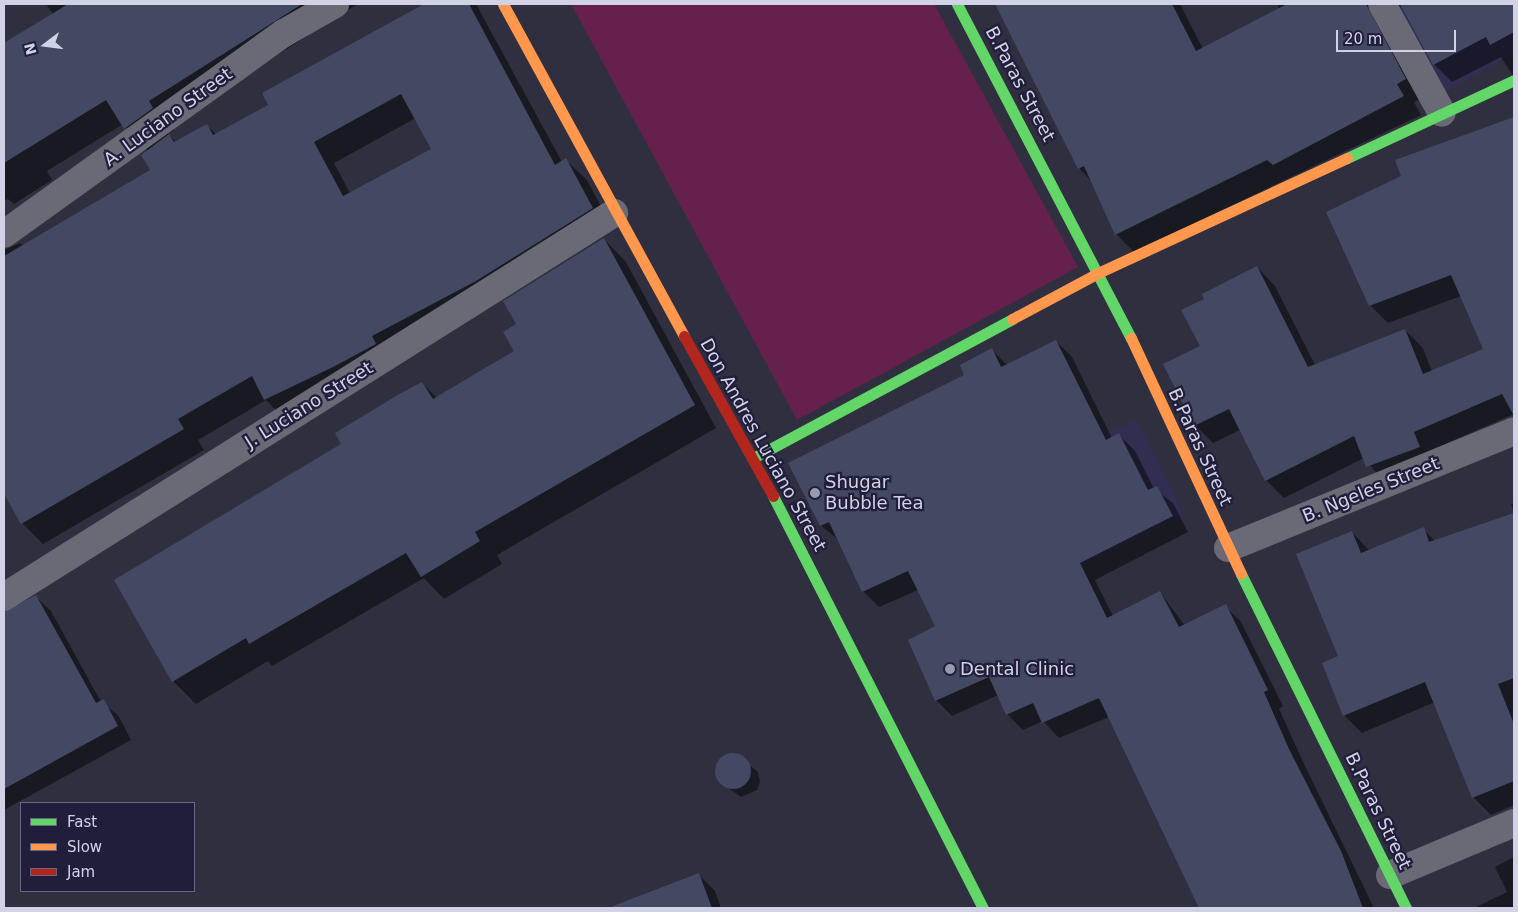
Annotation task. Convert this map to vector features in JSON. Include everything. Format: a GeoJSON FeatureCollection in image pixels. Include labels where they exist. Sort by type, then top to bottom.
{"type":"FeatureCollection","features":[{"type":"Feature","properties":{"kind":"street","name":"A. Luciano Street"},"geometry":{"type":"LineString","coordinates":[[4,234],[284,33],[335,4]]}},
{"type":"Feature","properties":{"kind":"street","name":"Don Andres Luciano Street"},"geometry":{"type":"LineString","coordinates":[[503,4],[614,213],[753,458],[982,908]]}},
{"type":"Feature","properties":{"kind":"street","name":"B.Paras Street"},"geometry":{"type":"LineString","coordinates":[[957,4],[1100,272],[1228,548],[1406,908]]}},
{"type":"Feature","properties":{"kind":"street"},"geometry":{"type":"LineString","coordinates":[[1382,4],[1442,113]]}},
{"type":"Feature","properties":{"kind":"street"},"geometry":{"type":"LineString","coordinates":[[753,458],[1100,272],[1514,80]]}},
{"type":"Feature","properties":{"kind":"street","name":"J. Luciano Street"},"geometry":{"type":"LineString","coordinates":[[4,597],[614,213]]}},
{"type":"Feature","properties":{"kind":"street","name":"B. Ngeles Street"},"geometry":{"type":"LineString","coordinates":[[1228,548],[1514,431]]}},
{"type":"Feature","properties":{"kind":"street"},"geometry":{"type":"LineString","coordinates":[[1390,874],[1514,823]]}},
{"type":"Feature","properties":{"kind":"shaded area"},"geometry":{"type":"Polygon","coordinates":[[[571,4],[934,4],[1078,267],[797,420],[571,4]]]}},
{"type":"Feature","properties":{"kind":"shaded area"},"geometry":{"type":"Polygon","coordinates":[[[1392,4],[1514,4],[1514,54],[1441,94],[1392,4]]]}},
{"type":"Feature","properties":{"kind":"shaded area"},"geometry":{"type":"Polygon","coordinates":[[[1137,419],[1184,516],[1084,565],[1036,468],[1137,419]]]}},
{"type":"Feature","properties":{"kind":"building"},"geometry":{"type":"Polygon","coordinates":[[[68,4],[302,4],[149,101],[153,108],[124,129],[106,100],[4,163],[4,43],[68,4]]]}},
{"type":"Feature","properties":{"kind":"building"},"geometry":{"type":"Polygon","coordinates":[[[424,4],[469,4],[555,165],[566,158],[593,208],[476,281],[372,336],[376,344],[335,366],[264,400],[252,376],[178,419],[184,429],[21,524],[4,494],[4,256],[150,170],[141,155],[169,134],[174,142],[207,124],[213,135],[268,105],[262,93],[424,4]],[[401,94],[314,142],[343,196],[431,149],[401,94]]]}},
{"type":"Feature","properties":{"kind":"building"},"geometry":{"type":"Polygon","coordinates":[[[995,4],[1172,4],[1196,51],[1287,4],[1366,4],[1406,79],[1397,84],[1404,96],[1273,165],[1267,160],[1115,235],[1084,166],[1078,169],[995,4]]]}},
{"type":"Feature","properties":{"kind":"building"},"geometry":{"type":"Polygon","coordinates":[[[1400,4],[1514,4],[1514,32],[1490,45],[1486,37],[1433,65],[1400,4]]]}},
{"type":"Feature","properties":{"kind":"building"},"geometry":{"type":"Polygon","coordinates":[[[1514,117],[1514,416],[1502,394],[1414,432],[1420,447],[1366,467],[1354,436],[1265,481],[1229,409],[1194,426],[1163,364],[1200,346],[1181,310],[1204,299],[1202,294],[1257,266],[1308,367],[1405,329],[1423,374],[1483,349],[1451,275],[1369,306],[1326,212],[1401,176],[1395,160],[1514,117]]]}},
{"type":"Feature","properties":{"kind":"building"},"geometry":{"type":"Polygon","coordinates":[[[604,238],[695,405],[475,532],[480,541],[421,577],[406,553],[249,644],[246,638],[172,682],[114,580],[341,444],[335,433],[401,393],[422,382],[433,399],[514,351],[503,332],[516,324],[503,301],[604,238]]]}},
{"type":"Feature","properties":{"kind":"building"},"geometry":{"type":"Polygon","coordinates":[[[1056,340],[1106,440],[1119,433],[1148,490],[1157,486],[1173,516],[1080,563],[1107,618],[1160,591],[1179,627],[1226,604],[1268,690],[1264,692],[1289,749],[1341,851],[1363,908],[1199,908],[1099,698],[1042,723],[1033,703],[1006,715],[989,677],[935,701],[908,640],[935,626],[908,571],[862,592],[829,522],[820,526],[788,463],[964,375],[960,365],[992,348],[1001,367],[1056,340]]]}},
{"type":"Feature","properties":{"kind":"building"},"geometry":{"type":"Polygon","coordinates":[[[1514,513],[1514,678],[1498,684],[1514,724],[1514,781],[1472,798],[1425,682],[1343,716],[1322,663],[1338,656],[1296,554],[1352,531],[1361,553],[1424,527],[1429,542],[1514,513]]]}},
{"type":"Feature","properties":{"kind":"building"},"geometry":{"type":"Polygon","coordinates":[[[36,595],[96,703],[104,699],[118,726],[4,789],[4,612],[36,595]]]}},
{"type":"Feature","properties":{"kind":"building"},"geometry":{"type":"Polygon","coordinates":[[[733,753],[740,754],[746,758],[750,764],[750,778],[746,784],[740,788],[733,789],[726,788],[720,784],[716,778],[715,771],[716,764],[720,758],[726,754],[733,753]]]}},
{"type":"Feature","properties":{"kind":"building"},"geometry":{"type":"Polygon","coordinates":[[[699,873],[712,908],[613,908],[613,906],[699,873]]]}},
{"type":"Feature","properties":{"kind":"traffic: fast"},"geometry":{"type":"LineString","coordinates":[[957,4],[1131,338]]}},
{"type":"Feature","properties":{"kind":"traffic: fast"},"geometry":{"type":"LineString","coordinates":[[1347,158],[1514,80]]}},
{"type":"Feature","properties":{"kind":"traffic: fast"},"geometry":{"type":"LineString","coordinates":[[753,458],[1012,319]]}},
{"type":"Feature","properties":{"kind":"traffic: fast"},"geometry":{"type":"LineString","coordinates":[[773,496],[983,908]]}},
{"type":"Feature","properties":{"kind":"traffic: fast"},"geometry":{"type":"LineString","coordinates":[[1241,574],[1406,908]]}},
{"type":"Feature","properties":{"kind":"traffic: slow"},"geometry":{"type":"LineString","coordinates":[[503,4],[684,336]]}},
{"type":"Feature","properties":{"kind":"traffic: slow"},"geometry":{"type":"LineString","coordinates":[[1012,319],[1100,272],[1347,158]]}},
{"type":"Feature","properties":{"kind":"traffic: slow"},"geometry":{"type":"LineString","coordinates":[[1131,338],[1241,574]]}},
{"type":"Feature","properties":{"kind":"traffic: jam"},"geometry":{"type":"LineString","coordinates":[[684,336],[773,496]]}},
{"type":"Feature","properties":{"kind":"place","name":"Shugar Bubble Tea"},"geometry":{"type":"Point","coordinates":[815,493]}},
{"type":"Feature","properties":{"kind":"place","name":"Dental Clinic"},"geometry":{"type":"Point","coordinates":[950,669]}}]}
